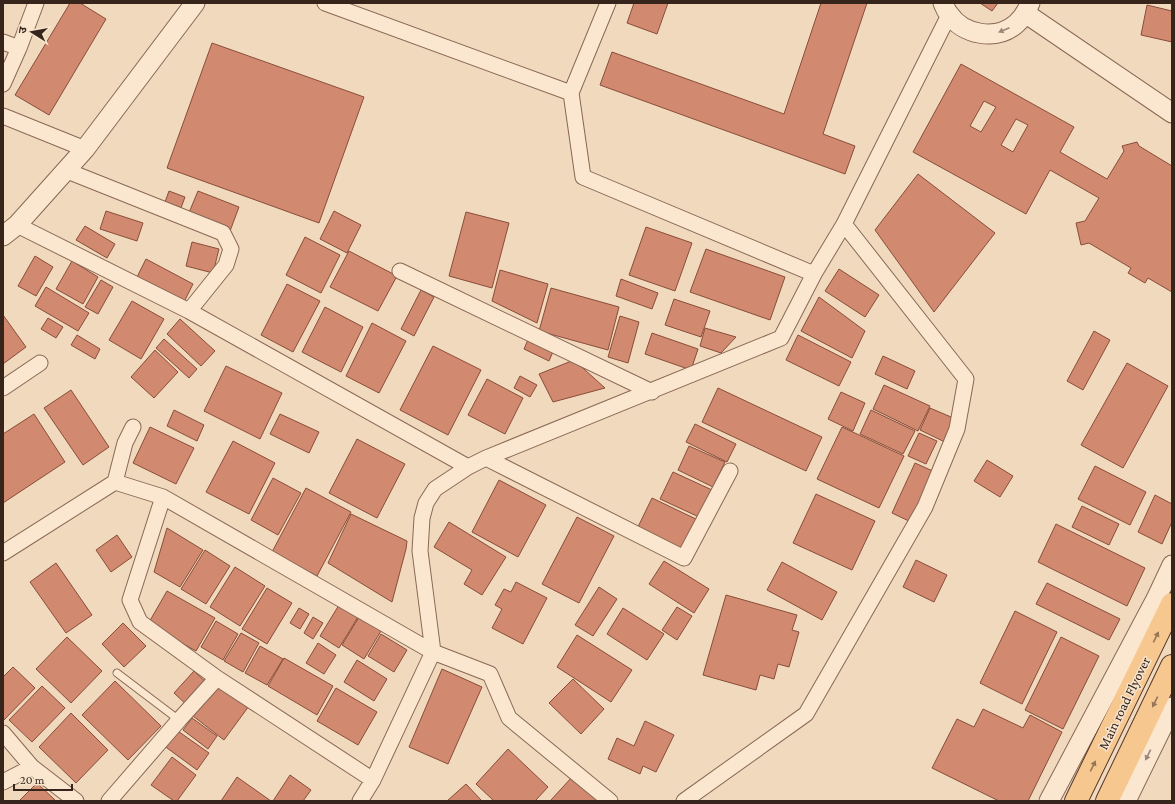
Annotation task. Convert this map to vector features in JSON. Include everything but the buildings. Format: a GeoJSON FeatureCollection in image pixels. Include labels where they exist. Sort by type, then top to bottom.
{"type":"FeatureCollection","features":[{"type":"Feature","properties":{"kind":"main road","name":"Main road Flyover"},"geometry":{"type":"LineString","coordinates":[[1076,801],[1172,604]]}},
{"type":"Feature","properties":{"kind":"main road","name":"Main road Flyover"},"geometry":{"type":"LineString","coordinates":[[1107,801],[1172,666]]}},
{"type":"Feature","properties":{"kind":"street"},"geometry":{"type":"LineString","coordinates":[[3,84],[19,48],[36,3]]}},
{"type":"Feature","properties":{"kind":"street"},"geometry":{"type":"LineString","coordinates":[[195,3],[85,149],[10,230],[190,311],[468,467]]}},
{"type":"Feature","properties":{"kind":"street"},"geometry":{"type":"LineString","coordinates":[[326,3],[571,93]]}},
{"type":"Feature","properties":{"kind":"street"},"geometry":{"type":"LineString","coordinates":[[608,3],[571,93],[582,178],[814,274]]}},
{"type":"Feature","properties":{"kind":"street"},"geometry":{"type":"LineString","coordinates":[[360,801],[373,780],[433,652],[420,552],[422,518],[426,503],[435,489],[468,467],[486,458],[652,392],[781,338],[814,274],[844,224],[946,9],[959,25],[973,32],[987,34],[1002,32],[1015,24],[1028,8],[1172,112]]}},
{"type":"Feature","properties":{"kind":"street"},"geometry":{"type":"LineString","coordinates":[[3,42],[19,48]]}},
{"type":"Feature","properties":{"kind":"street"},"geometry":{"type":"LineString","coordinates":[[3,116],[85,149]]}},
{"type":"Feature","properties":{"kind":"street"},"geometry":{"type":"LineString","coordinates":[[65,170],[223,233],[231,248],[226,264],[190,311]]}},
{"type":"Feature","properties":{"kind":"street"},"geometry":{"type":"LineString","coordinates":[[684,801],[806,714],[925,507],[957,429],[966,379],[844,224]]}},
{"type":"Feature","properties":{"kind":"street"},"geometry":{"type":"LineString","coordinates":[[400,271],[652,392]]}},
{"type":"Feature","properties":{"kind":"street"},"geometry":{"type":"LineString","coordinates":[[3,388],[40,363]]}},
{"type":"Feature","properties":{"kind":"street"},"geometry":{"type":"LineString","coordinates":[[3,553],[115,482],[125,444],[132,426]]}},
{"type":"Feature","properties":{"kind":"street"},"geometry":{"type":"LineString","coordinates":[[486,458],[684,558],[730,471]]}},
{"type":"Feature","properties":{"kind":"street"},"geometry":{"type":"LineString","coordinates":[[115,482],[163,497],[433,652],[490,674],[509,718],[610,801]]}},
{"type":"Feature","properties":{"kind":"street"},"geometry":{"type":"LineString","coordinates":[[163,497],[130,600],[140,622],[217,678],[373,780]]}},
{"type":"Feature","properties":{"kind":"street"},"geometry":{"type":"LineString","coordinates":[[1049,801],[1156,599],[1172,565]]}},
{"type":"Feature","properties":{"kind":"street"},"geometry":{"type":"LineString","coordinates":[[109,801],[217,678]]}},
{"type":"Feature","properties":{"kind":"street"},"geometry":{"type":"LineString","coordinates":[[1126,801],[1172,707]]}},
{"type":"Feature","properties":{"kind":"street"},"geometry":{"type":"LineString","coordinates":[[3,733],[32,767],[76,801]]}},
{"type":"Feature","properties":{"kind":"street"},"geometry":{"type":"LineString","coordinates":[[3,782],[32,767]]}},
{"type":"Feature","properties":{"kind":"lane"},"geometry":{"type":"LineString","coordinates":[[117,673],[179,720]]}}]}
